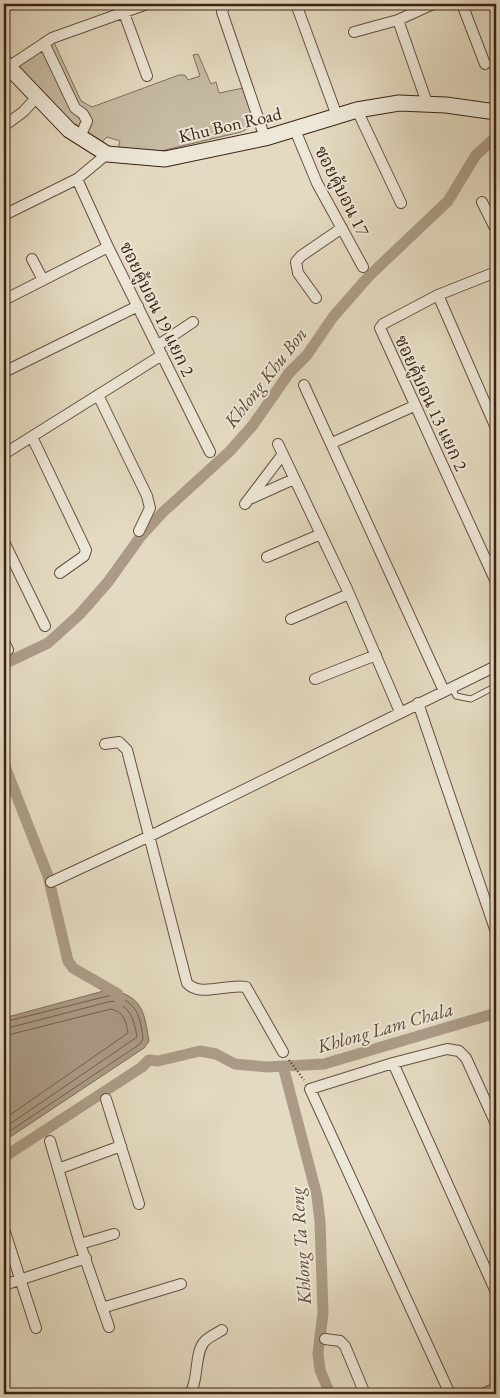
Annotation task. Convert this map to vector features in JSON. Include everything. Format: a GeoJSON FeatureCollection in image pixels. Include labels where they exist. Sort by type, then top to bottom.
{"type":"FeatureCollection","features":[{"type":"Feature","properties":{"kind":"main road","name":"Khu Bon Road"},"geometry":{"type":"LineString","coordinates":[[5,66],[69,130],[107,154],[165,159],[265,138],[357,110],[399,103],[427,103],[494,112]]}},
{"type":"Feature","properties":{"kind":"street"},"geometry":{"type":"LineString","coordinates":[[5,66],[52,38],[147,4]]}},
{"type":"Feature","properties":{"kind":"street"},"geometry":{"type":"LineString","coordinates":[[224,4],[222,12],[265,138]]}},
{"type":"Feature","properties":{"kind":"street"},"geometry":{"type":"LineString","coordinates":[[296,4],[337,116]]}},
{"type":"Feature","properties":{"kind":"street"},"geometry":{"type":"LineString","coordinates":[[354,32],[398,20],[432,4]]}},
{"type":"Feature","properties":{"kind":"street"},"geometry":{"type":"LineString","coordinates":[[462,4],[485,64]]}},
{"type":"Feature","properties":{"kind":"street"},"geometry":{"type":"LineString","coordinates":[[124,13],[147,76]]}},
{"type":"Feature","properties":{"kind":"street"},"geometry":{"type":"LineString","coordinates":[[398,20],[427,103]]}},
{"type":"Feature","properties":{"kind":"street"},"geometry":{"type":"LineString","coordinates":[[44,43],[75,108],[83,114],[87,121],[80,137]]}},
{"type":"Feature","properties":{"kind":"street"},"geometry":{"type":"LineString","coordinates":[[4,126],[23,112],[37,97]]}},
{"type":"Feature","properties":{"kind":"street"},"geometry":{"type":"LineString","coordinates":[[357,110],[401,203]]}},
{"type":"Feature","properties":{"kind":"street","name":"ซอยคู้บอน 17"},"geometry":{"type":"LineString","coordinates":[[295,130],[317,183],[363,267]]}},
{"type":"Feature","properties":{"kind":"street"},"geometry":{"type":"LineString","coordinates":[[4,215],[77,179],[107,154]]}},
{"type":"Feature","properties":{"kind":"street","name":"ซอยคู้บอน 19 แยก 2"},"geometry":{"type":"LineString","coordinates":[[77,179],[108,247],[210,452]]}},
{"type":"Feature","properties":{"kind":"street"},"geometry":{"type":"LineString","coordinates":[[482,202],[496,230]]}},
{"type":"Feature","properties":{"kind":"street"},"geometry":{"type":"LineString","coordinates":[[316,298],[298,273],[297,260],[342,228]]}},
{"type":"Feature","properties":{"kind":"street"},"geometry":{"type":"LineString","coordinates":[[4,300],[108,247]]}},
{"type":"Feature","properties":{"kind":"street"},"geometry":{"type":"LineString","coordinates":[[32,259],[43,280]]}},
{"type":"Feature","properties":{"kind":"street","name":"ซอยคู้บอน 13 แยก 2"},"geometry":{"type":"LineString","coordinates":[[496,272],[438,295],[383,324],[380,328],[496,582]]}},
{"type":"Feature","properties":{"kind":"street"},"geometry":{"type":"LineString","coordinates":[[438,295],[496,428]]}},
{"type":"Feature","properties":{"kind":"street"},"geometry":{"type":"LineString","coordinates":[[4,372],[138,306]]}},
{"type":"Feature","properties":{"kind":"street"},"geometry":{"type":"LineString","coordinates":[[4,454],[98,395],[160,351],[193,322]]}},
{"type":"Feature","properties":{"kind":"street"},"geometry":{"type":"LineString","coordinates":[[304,385],[448,689]]}},
{"type":"Feature","properties":{"kind":"street"},"geometry":{"type":"LineString","coordinates":[[98,395],[147,496],[150,508],[138,531]]}},
{"type":"Feature","properties":{"kind":"street"},"geometry":{"type":"LineString","coordinates":[[332,443],[414,406]]}},
{"type":"Feature","properties":{"kind":"street"},"geometry":{"type":"LineString","coordinates":[[32,437],[86,550],[84,556],[60,573]]}},
{"type":"Feature","properties":{"kind":"street"},"geometry":{"type":"LineString","coordinates":[[278,444],[349,594],[400,712]]}},
{"type":"Feature","properties":{"kind":"street"},"geometry":{"type":"LineString","coordinates":[[283,454],[247,501],[294,479]]}},
{"type":"Feature","properties":{"kind":"street"},"geometry":{"type":"LineString","coordinates":[[267,556],[321,534]]}},
{"type":"Feature","properties":{"kind":"street"},"geometry":{"type":"LineString","coordinates":[[4,542],[45,626]]}},
{"type":"Feature","properties":{"kind":"street"},"geometry":{"type":"LineString","coordinates":[[291,619],[349,594]]}},
{"type":"Feature","properties":{"kind":"street"},"geometry":{"type":"LineString","coordinates":[[315,679],[376,656]]}},
{"type":"Feature","properties":{"kind":"street"},"geometry":{"type":"LineString","coordinates":[[51,882],[150,836],[496,666]]}},
{"type":"Feature","properties":{"kind":"street"},"geometry":{"type":"LineString","coordinates":[[418,703],[496,932]]}},
{"type":"Feature","properties":{"kind":"street"},"geometry":{"type":"LineString","coordinates":[[105,744],[119,742],[127,750],[187,984],[192,989],[199,990],[236,985],[246,987],[283,1052]]}},
{"type":"Feature","properties":{"kind":"street"},"geometry":{"type":"LineString","coordinates":[[450,1394],[310,1089],[393,1063],[447,1049],[459,1051],[466,1058],[496,1124]]}},
{"type":"Feature","properties":{"kind":"street"},"geometry":{"type":"LineString","coordinates":[[393,1063],[496,1292]]}},
{"type":"Feature","properties":{"kind":"street"},"geometry":{"type":"LineString","coordinates":[[106,1099],[139,1204]]}},
{"type":"Feature","properties":{"kind":"street"},"geometry":{"type":"LineString","coordinates":[[50,1141],[80,1244],[109,1327]]}},
{"type":"Feature","properties":{"kind":"street"},"geometry":{"type":"LineString","coordinates":[[58,1169],[121,1146]]}},
{"type":"Feature","properties":{"kind":"street"},"geometry":{"type":"LineString","coordinates":[[4,1229],[36,1328]]}},
{"type":"Feature","properties":{"kind":"street"},"geometry":{"type":"LineString","coordinates":[[80,1244],[114,1234]]}},
{"type":"Feature","properties":{"kind":"street"},"geometry":{"type":"LineString","coordinates":[[4,1285],[86,1258]]}},
{"type":"Feature","properties":{"kind":"street"},"geometry":{"type":"LineString","coordinates":[[102,1308],[181,1284]]}},
{"type":"Feature","properties":{"kind":"street"},"geometry":{"type":"LineString","coordinates":[[190,1394],[198,1371],[201,1347],[205,1341],[222,1330]]}},
{"type":"Feature","properties":{"kind":"street"},"geometry":{"type":"LineString","coordinates":[[325,1340],[340,1341],[345,1346],[366,1394]]}},
{"type":"Feature","properties":{"kind":"street"},"geometry":{"type":"LineString","coordinates":[[483,1394],[496,1388]]}},
{"type":"Feature","properties":{"kind":"lane"},"geometry":{"type":"LineString","coordinates":[[448,689],[456,696],[471,699],[496,686]]}},
{"type":"Feature","properties":{"kind":"path"},"geometry":{"type":"LineString","coordinates":[[283,1052],[304,1081]]}},
{"type":"Feature","properties":{"kind":"shaded area"},"geometry":{"type":"Polygon","coordinates":[[[52,38],[81,101],[92,107],[179,75],[185,75],[188,80],[200,76],[193,55],[198,54],[211,84],[216,82],[219,93],[243,88],[258,124],[241,132],[161,151],[117,152],[120,141],[107,137],[100,144],[89,139],[12,67],[52,38]]]}},
{"type":"Feature","properties":{"kind":"water"},"geometry":{"type":"Polygon","coordinates":[[[111,989],[136,1001],[143,1014],[149,1041],[144,1048],[4,1141],[4,1018],[111,989]]]}},
{"type":"Feature","properties":{"kind":"waterway","name":"Khlong Khu Bon"},"geometry":{"type":"LineString","coordinates":[[4,664],[48,643],[79,615],[108,582],[141,536],[162,513],[230,451],[253,425],[289,373],[307,355],[333,317],[369,276],[448,201],[476,155],[496,137]]}},
{"type":"Feature","properties":{"kind":"waterway"},"geometry":{"type":"LineString","coordinates":[[4,764],[48,876],[68,961],[73,968],[118,994],[120,1001]]}},
{"type":"Feature","properties":{"kind":"waterway","name":"Khlong Lam Chala"},"geometry":{"type":"LineString","coordinates":[[149,1060],[158,1061],[200,1051],[216,1054],[235,1064],[267,1067],[324,1064],[496,1013]]}},
{"type":"Feature","properties":{"kind":"waterway"},"geometry":{"type":"LineString","coordinates":[[4,1157],[142,1067],[149,1060]]}},
{"type":"Feature","properties":{"kind":"waterway","name":"Khlong Ta Reng"},"geometry":{"type":"LineString","coordinates":[[283,1066],[317,1196],[320,1222],[323,1313],[318,1353],[320,1370],[330,1394]]}}]}
